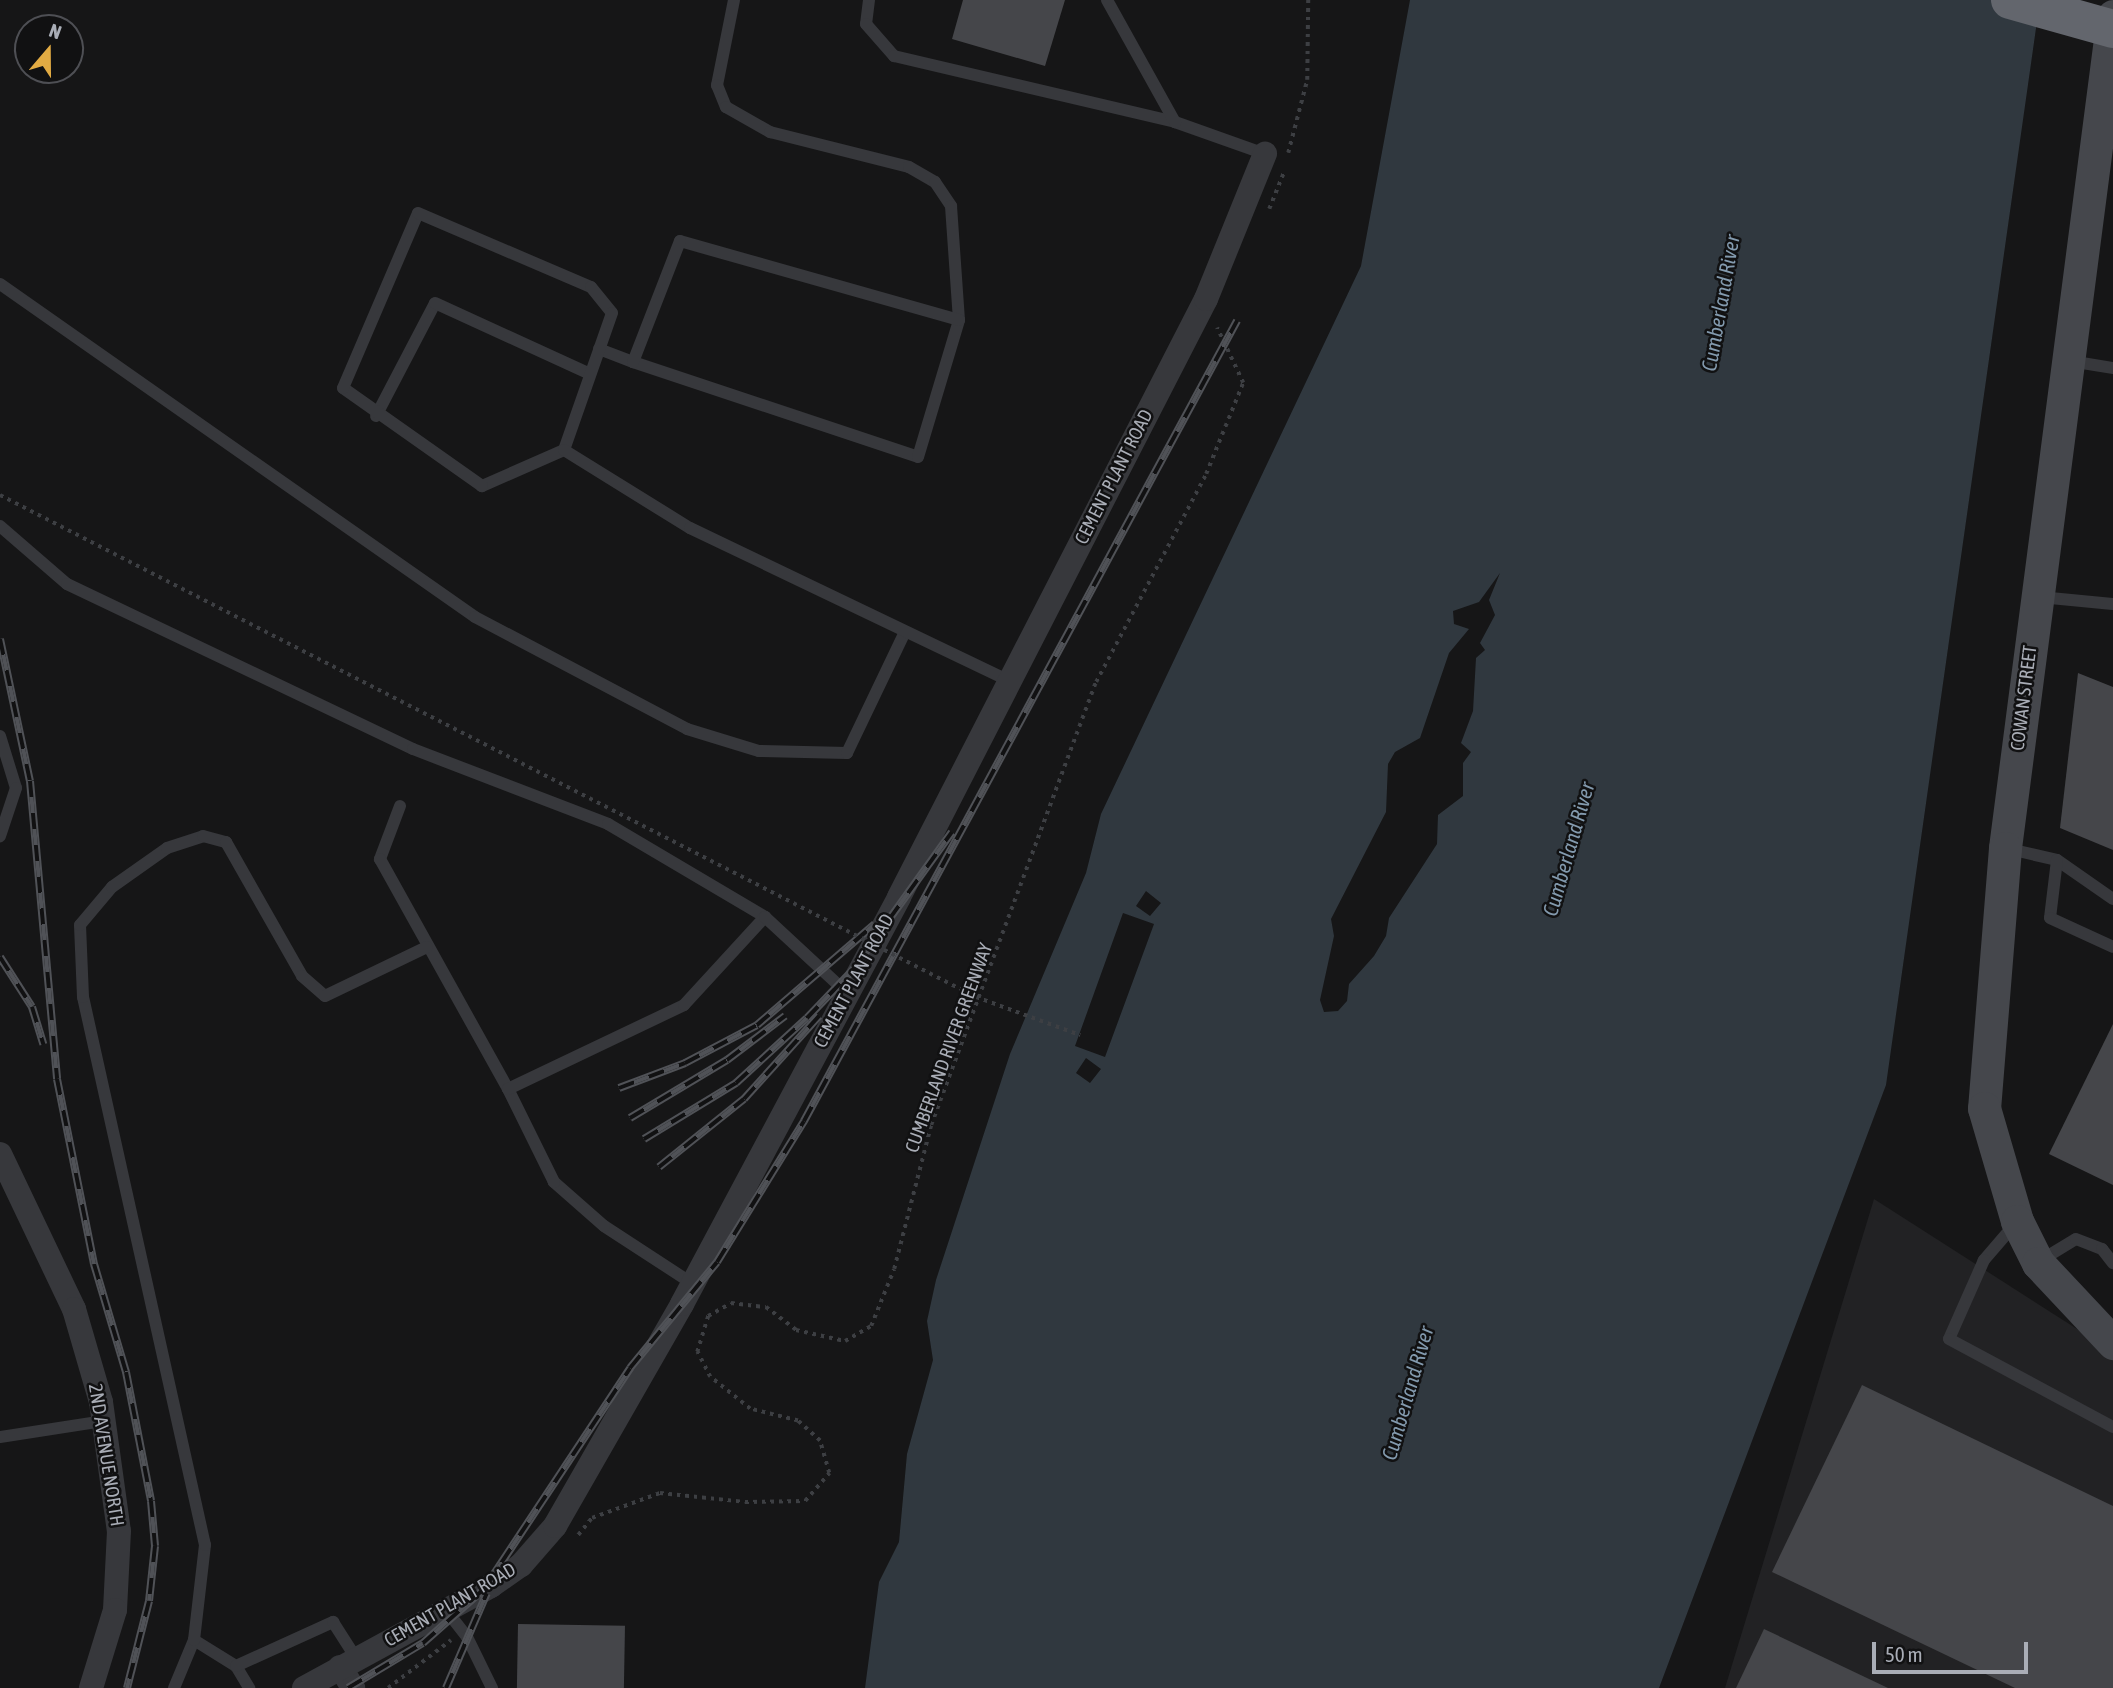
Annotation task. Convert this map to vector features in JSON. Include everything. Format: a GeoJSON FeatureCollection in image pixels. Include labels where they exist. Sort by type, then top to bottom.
{"type":"FeatureCollection","features":[{"type":"Feature","properties":{"kind":"highway"},"geometry":{"type":"LineString","coordinates":[[2010,0],[2113,29]]}},
{"type":"Feature","properties":{"kind":"street","name":"COWAN STREET"},"geometry":{"type":"LineString","coordinates":[[2113,16],[2066,360],[2005,848],[1984,1108],[2017,1221],[2038,1262],[2113,1343]]}},
{"type":"Feature","properties":{"kind":"street","name":"CEMENT PLANT ROAD"},"geometry":{"type":"LineString","coordinates":[[304,1688],[350,1671],[521,1565],[555,1525],[692,1284],[848,993],[1206,299],[1265,154]]}},
{"type":"Feature","properties":{"kind":"street","name":"2ND AVENUE NORTH"},"geometry":{"type":"LineString","coordinates":[[0,1154],[74,1309],[103,1421],[119,1531],[116,1610],[92,1688]]}},
{"type":"Feature","properties":{"kind":"lane"},"geometry":{"type":"LineString","coordinates":[[599,349],[918,457],[959,320],[951,206],[935,182],[909,167],[770,132],[726,107],[717,85],[734,0]]}},
{"type":"Feature","properties":{"kind":"lane"},"geometry":{"type":"LineString","coordinates":[[869,0],[866,24],[894,56],[1175,122],[1265,154]]}},
{"type":"Feature","properties":{"kind":"lane"},"geometry":{"type":"LineString","coordinates":[[1107,0],[1175,122]]}},
{"type":"Feature","properties":{"kind":"lane"},"geometry":{"type":"LineString","coordinates":[[418,213],[591,287],[612,313],[590,374],[564,450],[482,486],[376,415],[343,388],[418,213]]}},
{"type":"Feature","properties":{"kind":"lane"},"geometry":{"type":"LineString","coordinates":[[633,362],[680,241],[959,320]]}},
{"type":"Feature","properties":{"kind":"lane"},"geometry":{"type":"LineString","coordinates":[[0,284],[475,617],[687,729],[759,751],[847,753],[904,634]]}},
{"type":"Feature","properties":{"kind":"lane"},"geometry":{"type":"LineString","coordinates":[[376,415],[435,303],[590,374]]}},
{"type":"Feature","properties":{"kind":"lane"},"geometry":{"type":"LineString","coordinates":[[2066,360],[2113,368]]}},
{"type":"Feature","properties":{"kind":"lane"},"geometry":{"type":"LineString","coordinates":[[564,450],[690,528],[904,634],[1009,681]]}},
{"type":"Feature","properties":{"kind":"lane"},"geometry":{"type":"LineString","coordinates":[[0,526],[67,584],[412,749],[608,824],[765,917],[848,993]]}},
{"type":"Feature","properties":{"kind":"lane"},"geometry":{"type":"LineString","coordinates":[[2037,597],[2113,604]]}},
{"type":"Feature","properties":{"kind":"lane"},"geometry":{"type":"LineString","coordinates":[[0,736],[16,788],[0,836]]}},
{"type":"Feature","properties":{"kind":"lane"},"geometry":{"type":"LineString","coordinates":[[400,806],[380,859],[426,947],[508,1089],[554,1182],[604,1226],[692,1284]]}},
{"type":"Feature","properties":{"kind":"lane"},"geometry":{"type":"LineString","coordinates":[[174,1688],[194,1640],[205,1545],[199,1504],[153,1321],[83,997],[80,925],[111,887],[167,848],[203,836],[226,842],[302,976],[325,996],[426,947]]}},
{"type":"Feature","properties":{"kind":"lane"},"geometry":{"type":"LineString","coordinates":[[2005,848],[2057,860],[2113,899]]}},
{"type":"Feature","properties":{"kind":"lane"},"geometry":{"type":"LineString","coordinates":[[2057,860],[2050,918],[2113,947]]}},
{"type":"Feature","properties":{"kind":"lane"},"geometry":{"type":"LineString","coordinates":[[508,1089],[684,1005],[765,917]]}},
{"type":"Feature","properties":{"kind":"lane"},"geometry":{"type":"LineString","coordinates":[[2017,1221],[1984,1260],[1948,1339],[2113,1427]]}},
{"type":"Feature","properties":{"kind":"lane"},"geometry":{"type":"LineString","coordinates":[[2038,1262],[2076,1239],[2102,1249],[2113,1263]]}},
{"type":"Feature","properties":{"kind":"lane"},"geometry":{"type":"LineString","coordinates":[[0,1437],[103,1421]]}},
{"type":"Feature","properties":{"kind":"lane"},"geometry":{"type":"LineString","coordinates":[[446,1610],[462,1629],[492,1688]]}},
{"type":"Feature","properties":{"kind":"lane"},"geometry":{"type":"LineString","coordinates":[[236,1667],[333,1622],[350,1671]]}},
{"type":"Feature","properties":{"kind":"lane"},"geometry":{"type":"LineString","coordinates":[[194,1640],[236,1667],[249,1688]]}},
{"type":"Feature","properties":{"kind":"path"},"geometry":{"type":"LineString","coordinates":[[1263,221],[1280,186],[1307,80],[1308,0]]}},
{"type":"Feature","properties":{"kind":"path","name":"CUMBERLAND RIVER GREENWAY"},"geometry":{"type":"LineString","coordinates":[[571,1543],[592,1518],[660,1493],[745,1502],[805,1501],[830,1473],[820,1441],[798,1421],[750,1409],[710,1377],[696,1352],[708,1316],[731,1303],[766,1307],[796,1330],[845,1341],[871,1326],[894,1269],[931,1125],[1096,682],[1206,474],[1243,383],[1237,363],[1222,348],[1218,322]]}},
{"type":"Feature","properties":{"kind":"path"},"geometry":{"type":"LineString","coordinates":[[0,495],[976,996],[1080,1035]]}},
{"type":"Feature","properties":{"kind":"path"},"geometry":{"type":"LineString","coordinates":[[388,1688],[462,1629]]}},
{"type":"Feature","properties":{"kind":"shaded area"},"geometry":{"type":"Polygon","coordinates":[[[1874,1199],[2113,1352],[2113,1688],[1725,1688],[1874,1199]]]}},
{"type":"Feature","properties":{"kind":"water","name":"Cumberland River"},"geometry":{"type":"Polygon","coordinates":[[[1410,0],[2040,0],[1886,1085],[1659,1688],[865,1688],[879,1582],[899,1542],[907,1454],[933,1360],[927,1321],[936,1280],[1010,1054],[1086,873],[1101,814],[1361,266],[1410,0]],[[1500,573],[1479,602],[1453,611],[1454,624],[1469,629],[1449,653],[1420,738],[1395,752],[1388,764],[1386,812],[1331,919],[1334,936],[1320,1000],[1324,1012],[1338,1011],[1347,1001],[1349,984],[1374,956],[1386,936],[1389,918],[1437,844],[1438,815],[1463,796],[1463,763],[1471,752],[1461,743],[1473,711],[1476,658],[1485,650],[1480,643],[1495,615],[1489,600],[1500,573]],[[1146,891],[1136,906],[1150,916],[1161,903],[1146,891]],[[1123,913],[1075,1046],[1105,1057],[1154,924],[1123,913]],[[1086,1058],[1076,1073],[1090,1083],[1101,1069],[1086,1058]]]}},
{"type":"Feature","properties":{"kind":"building"},"geometry":{"type":"Polygon","coordinates":[[[963,0],[1065,0],[1045,66],[952,39],[963,0]]]}},
{"type":"Feature","properties":{"kind":"building"},"geometry":{"type":"Polygon","coordinates":[[[2078,673],[2113,687],[2113,850],[2060,828],[2078,673]]]}},
{"type":"Feature","properties":{"kind":"building"},"geometry":{"type":"Polygon","coordinates":[[[2113,1024],[2113,1185],[2049,1154],[2113,1024]]]}},
{"type":"Feature","properties":{"kind":"building"},"geometry":{"type":"Polygon","coordinates":[[[1862,1385],[2113,1506],[2113,1688],[2015,1688],[1772,1572],[1862,1385]]]}},
{"type":"Feature","properties":{"kind":"building"},"geometry":{"type":"Polygon","coordinates":[[[518,1624],[625,1626],[624,1688],[517,1688],[518,1624]]]}},
{"type":"Feature","properties":{"kind":"building"},"geometry":{"type":"Polygon","coordinates":[[[1764,1629],[1888,1688],[1736,1688],[1764,1629]]]}},
{"type":"Feature","properties":{"kind":"railway"},"geometry":{"type":"LineString","coordinates":[[348,1688],[423,1643],[484,1589],[630,1368],[717,1262],[804,1121],[1237,321]]}},
{"type":"Feature","properties":{"kind":"railway"},"geometry":{"type":"LineString","coordinates":[[0,639],[30,781],[57,1079],[94,1264],[126,1372],[151,1501],[155,1546],[149,1601],[127,1688]]}},
{"type":"Feature","properties":{"kind":"railway"},"geometry":{"type":"LineString","coordinates":[[644,1139],[736,1083],[807,1018],[852,971],[952,832]]}},
{"type":"Feature","properties":{"kind":"railway"},"geometry":{"type":"LineString","coordinates":[[619,1088],[685,1063],[757,1025],[875,924]]}},
{"type":"Feature","properties":{"kind":"railway"},"geometry":{"type":"LineString","coordinates":[[0,957],[32,1007],[43,1044]]}},
{"type":"Feature","properties":{"kind":"railway"},"geometry":{"type":"LineString","coordinates":[[630,1118],[727,1060],[785,1016]]}},
{"type":"Feature","properties":{"kind":"railway"},"geometry":{"type":"LineString","coordinates":[[659,1167],[744,1099],[819,1016]]}},
{"type":"Feature","properties":{"kind":"railway"},"geometry":{"type":"LineString","coordinates":[[446,1688],[487,1593]]}}]}
